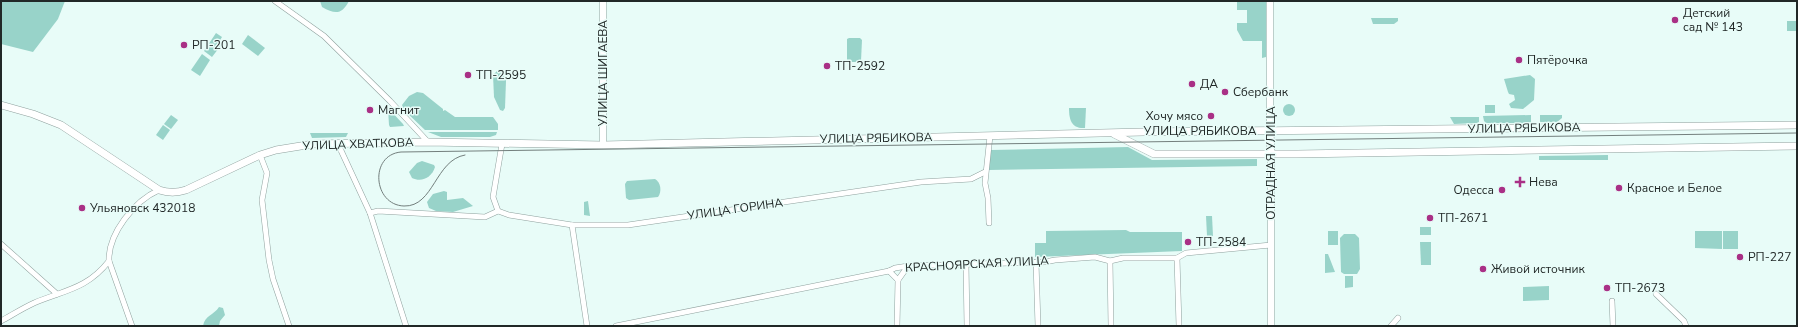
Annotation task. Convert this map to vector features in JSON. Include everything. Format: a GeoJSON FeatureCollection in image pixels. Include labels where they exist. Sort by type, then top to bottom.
{"type":"FeatureCollection","features":[{"type":"Feature","properties":{"kind":"main road","name":"УЛИЦА ХВАТКОВА"},"geometry":{"type":"LineString","coordinates":[[1,105],[39,116],[61,125],[159,190],[179,192],[260,155],[293,146],[428,142],[603,145]]}},
{"type":"Feature","properties":{"kind":"main road","name":"УЛИЦА РЯБИКОВА"},"geometry":{"type":"LineString","coordinates":[[603,145],[1110,133],[1797,125]]}},
{"type":"Feature","properties":{"kind":"main road","name":"ОТРАДНАЯ УЛИЦА"},"geometry":{"type":"LineString","coordinates":[[1270,131],[1270,154]]}},
{"type":"Feature","properties":{"kind":"main road","name":"УЛИЦА РЯБИКОВА"},"geometry":{"type":"LineString","coordinates":[[1110,133],[1123,137],[1154,154],[1270,154],[1797,146]]}},
{"type":"Feature","properties":{"kind":"street"},"geometry":{"type":"LineString","coordinates":[[275,1],[324,36],[390,101],[428,142]]}},
{"type":"Feature","properties":{"kind":"street","name":"УЛИЦА ШИГАЕВА"},"geometry":{"type":"LineString","coordinates":[[603,1],[603,145]]}},
{"type":"Feature","properties":{"kind":"street","name":"ОТРАДНАЯ УЛИЦА"},"geometry":{"type":"LineString","coordinates":[[1270,1],[1270,131]]}},
{"type":"Feature","properties":{"kind":"street"},"geometry":{"type":"LineString","coordinates":[[989,223],[985,172],[990,136]]}},
{"type":"Feature","properties":{"kind":"street"},"geometry":{"type":"LineString","coordinates":[[338,144],[370,213],[406,326]]}},
{"type":"Feature","properties":{"kind":"street"},"geometry":{"type":"LineString","coordinates":[[370,213],[378,211],[485,217],[498,211],[494,197],[502,144]]}},
{"type":"Feature","properties":{"kind":"street","name":"ОТРАДНАЯ УЛИЦА"},"geometry":{"type":"LineString","coordinates":[[1270,154],[1271,326]]}},
{"type":"Feature","properties":{"kind":"street"},"geometry":{"type":"LineString","coordinates":[[260,155],[267,173],[262,200],[269,260],[273,278],[289,326]]}},
{"type":"Feature","properties":{"kind":"street","name":"УЛИЦА ГОРИНА"},"geometry":{"type":"LineString","coordinates":[[498,211],[509,215],[572,225],[628,225],[921,182],[971,178],[985,172]]}},
{"type":"Feature","properties":{"kind":"street"},"geometry":{"type":"LineString","coordinates":[[132,326],[109,261],[110,246],[125,217],[150,195],[159,190]]}},
{"type":"Feature","properties":{"kind":"street"},"geometry":{"type":"LineString","coordinates":[[572,225],[587,326]]}},
{"type":"Feature","properties":{"kind":"street"},"geometry":{"type":"LineString","coordinates":[[1,244],[57,294]]}},
{"type":"Feature","properties":{"kind":"street","name":"КРАСНОЯРСКАЯ УЛИЦА"},"geometry":{"type":"LineString","coordinates":[[616,326],[908,266],[1036,262],[1095,257],[1110,260],[1123,258],[1178,258],[1186,253],[1271,245]]}},
{"type":"Feature","properties":{"kind":"street"},"geometry":{"type":"LineString","coordinates":[[1178,258],[1178,326]]}},
{"type":"Feature","properties":{"kind":"street"},"geometry":{"type":"LineString","coordinates":[[1110,260],[1111,326]]}},
{"type":"Feature","properties":{"kind":"street"},"geometry":{"type":"LineString","coordinates":[[1,321],[32,304],[90,281],[109,261]]}},
{"type":"Feature","properties":{"kind":"street"},"geometry":{"type":"LineString","coordinates":[[1036,262],[1038,326]]}},
{"type":"Feature","properties":{"kind":"street"},"geometry":{"type":"LineString","coordinates":[[966,264],[967,326]]}},
{"type":"Feature","properties":{"kind":"street"},"geometry":{"type":"LineString","coordinates":[[897,326],[898,280],[908,266]]}},
{"type":"Feature","properties":{"kind":"street"},"geometry":{"type":"LineString","coordinates":[[889,271],[898,280]]}},
{"type":"Feature","properties":{"kind":"street"},"geometry":{"type":"LineString","coordinates":[[1656,294],[1684,321],[1686,326]]}},
{"type":"Feature","properties":{"kind":"street"},"geometry":{"type":"LineString","coordinates":[[1612,301],[1613,326]]}},
{"type":"Feature","properties":{"kind":"street"},"geometry":{"type":"LineString","coordinates":[[1391,326],[1398,318]]}},
{"type":"Feature","properties":{"kind":"green space"},"geometry":{"type":"Polygon","coordinates":[[[1,1],[65,1],[58,19],[33,52],[1,44],[1,1]]]}},
{"type":"Feature","properties":{"kind":"green space"},"geometry":{"type":"Polygon","coordinates":[[[320,1],[349,1],[344,9],[335,12],[322,7],[320,1]]]}},
{"type":"Feature","properties":{"kind":"green space"},"geometry":{"type":"Polygon","coordinates":[[[1237,1],[1266,1],[1266,57],[1262,58],[1262,41],[1243,41],[1237,30],[1237,23],[1247,23],[1247,10],[1237,10],[1237,1]]]}},
{"type":"Feature","properties":{"kind":"green space"},"geometry":{"type":"Polygon","coordinates":[[[1371,18],[1398,18],[1398,21],[1394,24],[1373,24],[1371,18]]]}},
{"type":"Feature","properties":{"kind":"green space"},"geometry":{"type":"Polygon","coordinates":[[[1787,21],[1797,21],[1797,31],[1787,31],[1787,21]]]}},
{"type":"Feature","properties":{"kind":"green space"},"geometry":{"type":"Polygon","coordinates":[[[216,33],[222,37],[219,42],[222,44],[212,57],[204,51],[216,33]]]}},
{"type":"Feature","properties":{"kind":"green space"},"geometry":{"type":"Polygon","coordinates":[[[248,35],[265,48],[258,56],[242,44],[248,35]]]}},
{"type":"Feature","properties":{"kind":"green space"},"geometry":{"type":"Polygon","coordinates":[[[860,38],[862,40],[860,62],[849,62],[847,60],[847,39],[860,38]]]}},
{"type":"Feature","properties":{"kind":"green space"},"geometry":{"type":"Polygon","coordinates":[[[202,54],[210,60],[200,76],[191,70],[202,54]]]}},
{"type":"Feature","properties":{"kind":"green space"},"geometry":{"type":"Polygon","coordinates":[[[497,71],[503,74],[506,81],[505,108],[503,111],[500,110],[494,97],[493,75],[497,71]]]}},
{"type":"Feature","properties":{"kind":"green space"},"geometry":{"type":"Polygon","coordinates":[[[1530,75],[1535,79],[1534,100],[1523,109],[1511,108],[1509,104],[1515,100],[1514,95],[1509,94],[1504,79],[1530,75]]]}},
{"type":"Feature","properties":{"kind":"green space"},"geometry":{"type":"Polygon","coordinates":[[[417,92],[423,93],[443,109],[443,111],[445,110],[455,117],[493,117],[498,124],[498,130],[425,130],[404,110],[402,105],[409,96],[417,92]]]}},
{"type":"Feature","properties":{"kind":"green space"},"geometry":{"type":"Polygon","coordinates":[[[1289,104],[1293,106],[1295,110],[1293,114],[1289,116],[1285,114],[1283,110],[1285,106],[1289,104]]]}},
{"type":"Feature","properties":{"kind":"green space"},"geometry":{"type":"Polygon","coordinates":[[[1485,105],[1495,105],[1495,113],[1485,113],[1485,105]]]}},
{"type":"Feature","properties":{"kind":"green space"},"geometry":{"type":"Polygon","coordinates":[[[388,108],[403,124],[404,126],[390,127],[388,108]]]}},
{"type":"Feature","properties":{"kind":"green space"},"geometry":{"type":"Polygon","coordinates":[[[1069,108],[1086,108],[1085,128],[1080,128],[1074,125],[1070,119],[1069,108]]]}},
{"type":"Feature","properties":{"kind":"green space"},"geometry":{"type":"Polygon","coordinates":[[[171,115],[178,120],[171,129],[164,124],[171,115]]]}},
{"type":"Feature","properties":{"kind":"green space"},"geometry":{"type":"Polygon","coordinates":[[[1531,115],[1531,123],[1486,123],[1483,116],[1531,115]]]}},
{"type":"Feature","properties":{"kind":"green space"},"geometry":{"type":"Polygon","coordinates":[[[1540,115],[1562,115],[1562,118],[1557,122],[1540,122],[1540,115]]]}},
{"type":"Feature","properties":{"kind":"green space"},"geometry":{"type":"Polygon","coordinates":[[[1450,117],[1479,117],[1479,122],[1454,124],[1450,117]]]}},
{"type":"Feature","properties":{"kind":"green space"},"geometry":{"type":"Polygon","coordinates":[[[163,125],[170,130],[163,140],[156,135],[163,125]]]}},
{"type":"Feature","properties":{"kind":"green space"},"geometry":{"type":"Polygon","coordinates":[[[428,132],[497,132],[496,135],[490,137],[441,137],[428,132]]]}},
{"type":"Feature","properties":{"kind":"green space"},"geometry":{"type":"Polygon","coordinates":[[[310,133],[348,133],[346,137],[312,138],[310,133]]]}},
{"type":"Feature","properties":{"kind":"green space"},"geometry":{"type":"Polygon","coordinates":[[[1128,147],[1152,160],[1257,159],[1257,166],[988,170],[991,150],[1128,147]]]}},
{"type":"Feature","properties":{"kind":"green space"},"geometry":{"type":"Polygon","coordinates":[[[1608,155],[1608,160],[1539,160],[1539,156],[1608,155]]]}},
{"type":"Feature","properties":{"kind":"green space"},"geometry":{"type":"Polygon","coordinates":[[[422,161],[434,165],[434,171],[432,174],[423,179],[419,180],[412,178],[409,172],[417,163],[422,161]]]}},
{"type":"Feature","properties":{"kind":"green space"},"geometry":{"type":"Polygon","coordinates":[[[655,179],[659,182],[660,187],[658,197],[629,200],[626,198],[625,184],[627,181],[655,179]]]}},
{"type":"Feature","properties":{"kind":"green space"},"geometry":{"type":"Polygon","coordinates":[[[444,191],[447,192],[447,200],[463,198],[473,206],[453,212],[436,211],[429,208],[427,202],[433,194],[444,191]]]}},
{"type":"Feature","properties":{"kind":"green space"},"geometry":{"type":"Polygon","coordinates":[[[588,201],[590,216],[584,215],[584,202],[588,201]]]}},
{"type":"Feature","properties":{"kind":"green space"},"geometry":{"type":"Polygon","coordinates":[[[1206,216],[1212,216],[1213,236],[1207,236],[1206,216]]]}},
{"type":"Feature","properties":{"kind":"green space"},"geometry":{"type":"Polygon","coordinates":[[[1420,227],[1431,227],[1431,235],[1420,235],[1420,227]]]}},
{"type":"Feature","properties":{"kind":"green space"},"geometry":{"type":"Polygon","coordinates":[[[1126,230],[1130,232],[1182,232],[1182,251],[1035,257],[1035,243],[1046,243],[1046,231],[1126,230]]]}},
{"type":"Feature","properties":{"kind":"green space"},"geometry":{"type":"Polygon","coordinates":[[[1328,231],[1338,231],[1338,245],[1328,245],[1328,231]]]}},
{"type":"Feature","properties":{"kind":"green space"},"geometry":{"type":"Polygon","coordinates":[[[1695,231],[1722,231],[1722,249],[1695,248],[1695,231]]]}},
{"type":"Feature","properties":{"kind":"green space"},"geometry":{"type":"Polygon","coordinates":[[[1723,231],[1738,231],[1738,249],[1723,249],[1723,231]]]}},
{"type":"Feature","properties":{"kind":"green space"},"geometry":{"type":"Polygon","coordinates":[[[1344,234],[1355,234],[1359,238],[1360,269],[1357,274],[1344,274],[1341,272],[1340,238],[1344,234]]]}},
{"type":"Feature","properties":{"kind":"green space"},"geometry":{"type":"Polygon","coordinates":[[[1420,242],[1431,242],[1431,265],[1421,265],[1420,242]]]}},
{"type":"Feature","properties":{"kind":"green space"},"geometry":{"type":"Polygon","coordinates":[[[1325,254],[1328,254],[1335,272],[1325,273],[1325,254]]]}},
{"type":"Feature","properties":{"kind":"green space"},"geometry":{"type":"Polygon","coordinates":[[[1345,276],[1353,276],[1353,287],[1345,288],[1345,276]]]}},
{"type":"Feature","properties":{"kind":"green space"},"geometry":{"type":"Polygon","coordinates":[[[1549,286],[1549,300],[1523,301],[1523,287],[1549,286]]]}},
{"type":"Feature","properties":{"kind":"green space"},"geometry":{"type":"Polygon","coordinates":[[[219,307],[223,308],[225,315],[220,321],[219,326],[203,326],[208,317],[219,307]]]}},
{"type":"Feature","properties":{"kind":"tram line"},"geometry":{"type":"LineString","coordinates":[[465,155],[455,159],[447,165],[429,192],[414,204],[404,206],[394,204],[386,198],[381,189],[379,180],[380,170],[384,162],[391,155],[401,152],[1797,133]]}},
{"type":"Feature","properties":{"kind":"place","name":"Детский сад № 143"},"geometry":{"type":"Point","coordinates":[1675,20]}},
{"type":"Feature","properties":{"kind":"place","name":"РП-201"},"geometry":{"type":"Point","coordinates":[184,45]}},
{"type":"Feature","properties":{"kind":"place","name":"Пятёрочка"},"geometry":{"type":"Point","coordinates":[1519,60]}},
{"type":"Feature","properties":{"kind":"place","name":"ТП-2592"},"geometry":{"type":"Point","coordinates":[827,66]}},
{"type":"Feature","properties":{"kind":"place","name":"ТП-2595"},"geometry":{"type":"Point","coordinates":[468,75]}},
{"type":"Feature","properties":{"kind":"place","name":"ДА"},"geometry":{"type":"Point","coordinates":[1192,84]}},
{"type":"Feature","properties":{"kind":"place","name":"Сбербанк"},"geometry":{"type":"Point","coordinates":[1225,92]}},
{"type":"Feature","properties":{"kind":"place","name":"Магнит"},"geometry":{"type":"Point","coordinates":[370,110]}},
{"type":"Feature","properties":{"kind":"place","name":"Хочу мясо"},"geometry":{"type":"Point","coordinates":[1211,116]}},
{"type":"Feature","properties":{"kind":"place","name":"Нева"},"geometry":{"type":"Point","coordinates":[1520,182]}},
{"type":"Feature","properties":{"kind":"place","name":"Красное и Белое"},"geometry":{"type":"Point","coordinates":[1619,188]}},
{"type":"Feature","properties":{"kind":"place","name":"Одесса"},"geometry":{"type":"Point","coordinates":[1502,190]}},
{"type":"Feature","properties":{"kind":"place","name":"Ульяновск 432018"},"geometry":{"type":"Point","coordinates":[82,208]}},
{"type":"Feature","properties":{"kind":"place","name":"ТП-2671"},"geometry":{"type":"Point","coordinates":[1430,218]}},
{"type":"Feature","properties":{"kind":"place","name":"ТП-2584"},"geometry":{"type":"Point","coordinates":[1188,242]}},
{"type":"Feature","properties":{"kind":"place","name":"РП-227"},"geometry":{"type":"Point","coordinates":[1740,257]}},
{"type":"Feature","properties":{"kind":"place","name":"Живой источник"},"geometry":{"type":"Point","coordinates":[1483,269]}},
{"type":"Feature","properties":{"kind":"place","name":"ТП-2673"},"geometry":{"type":"Point","coordinates":[1607,288]}}]}
